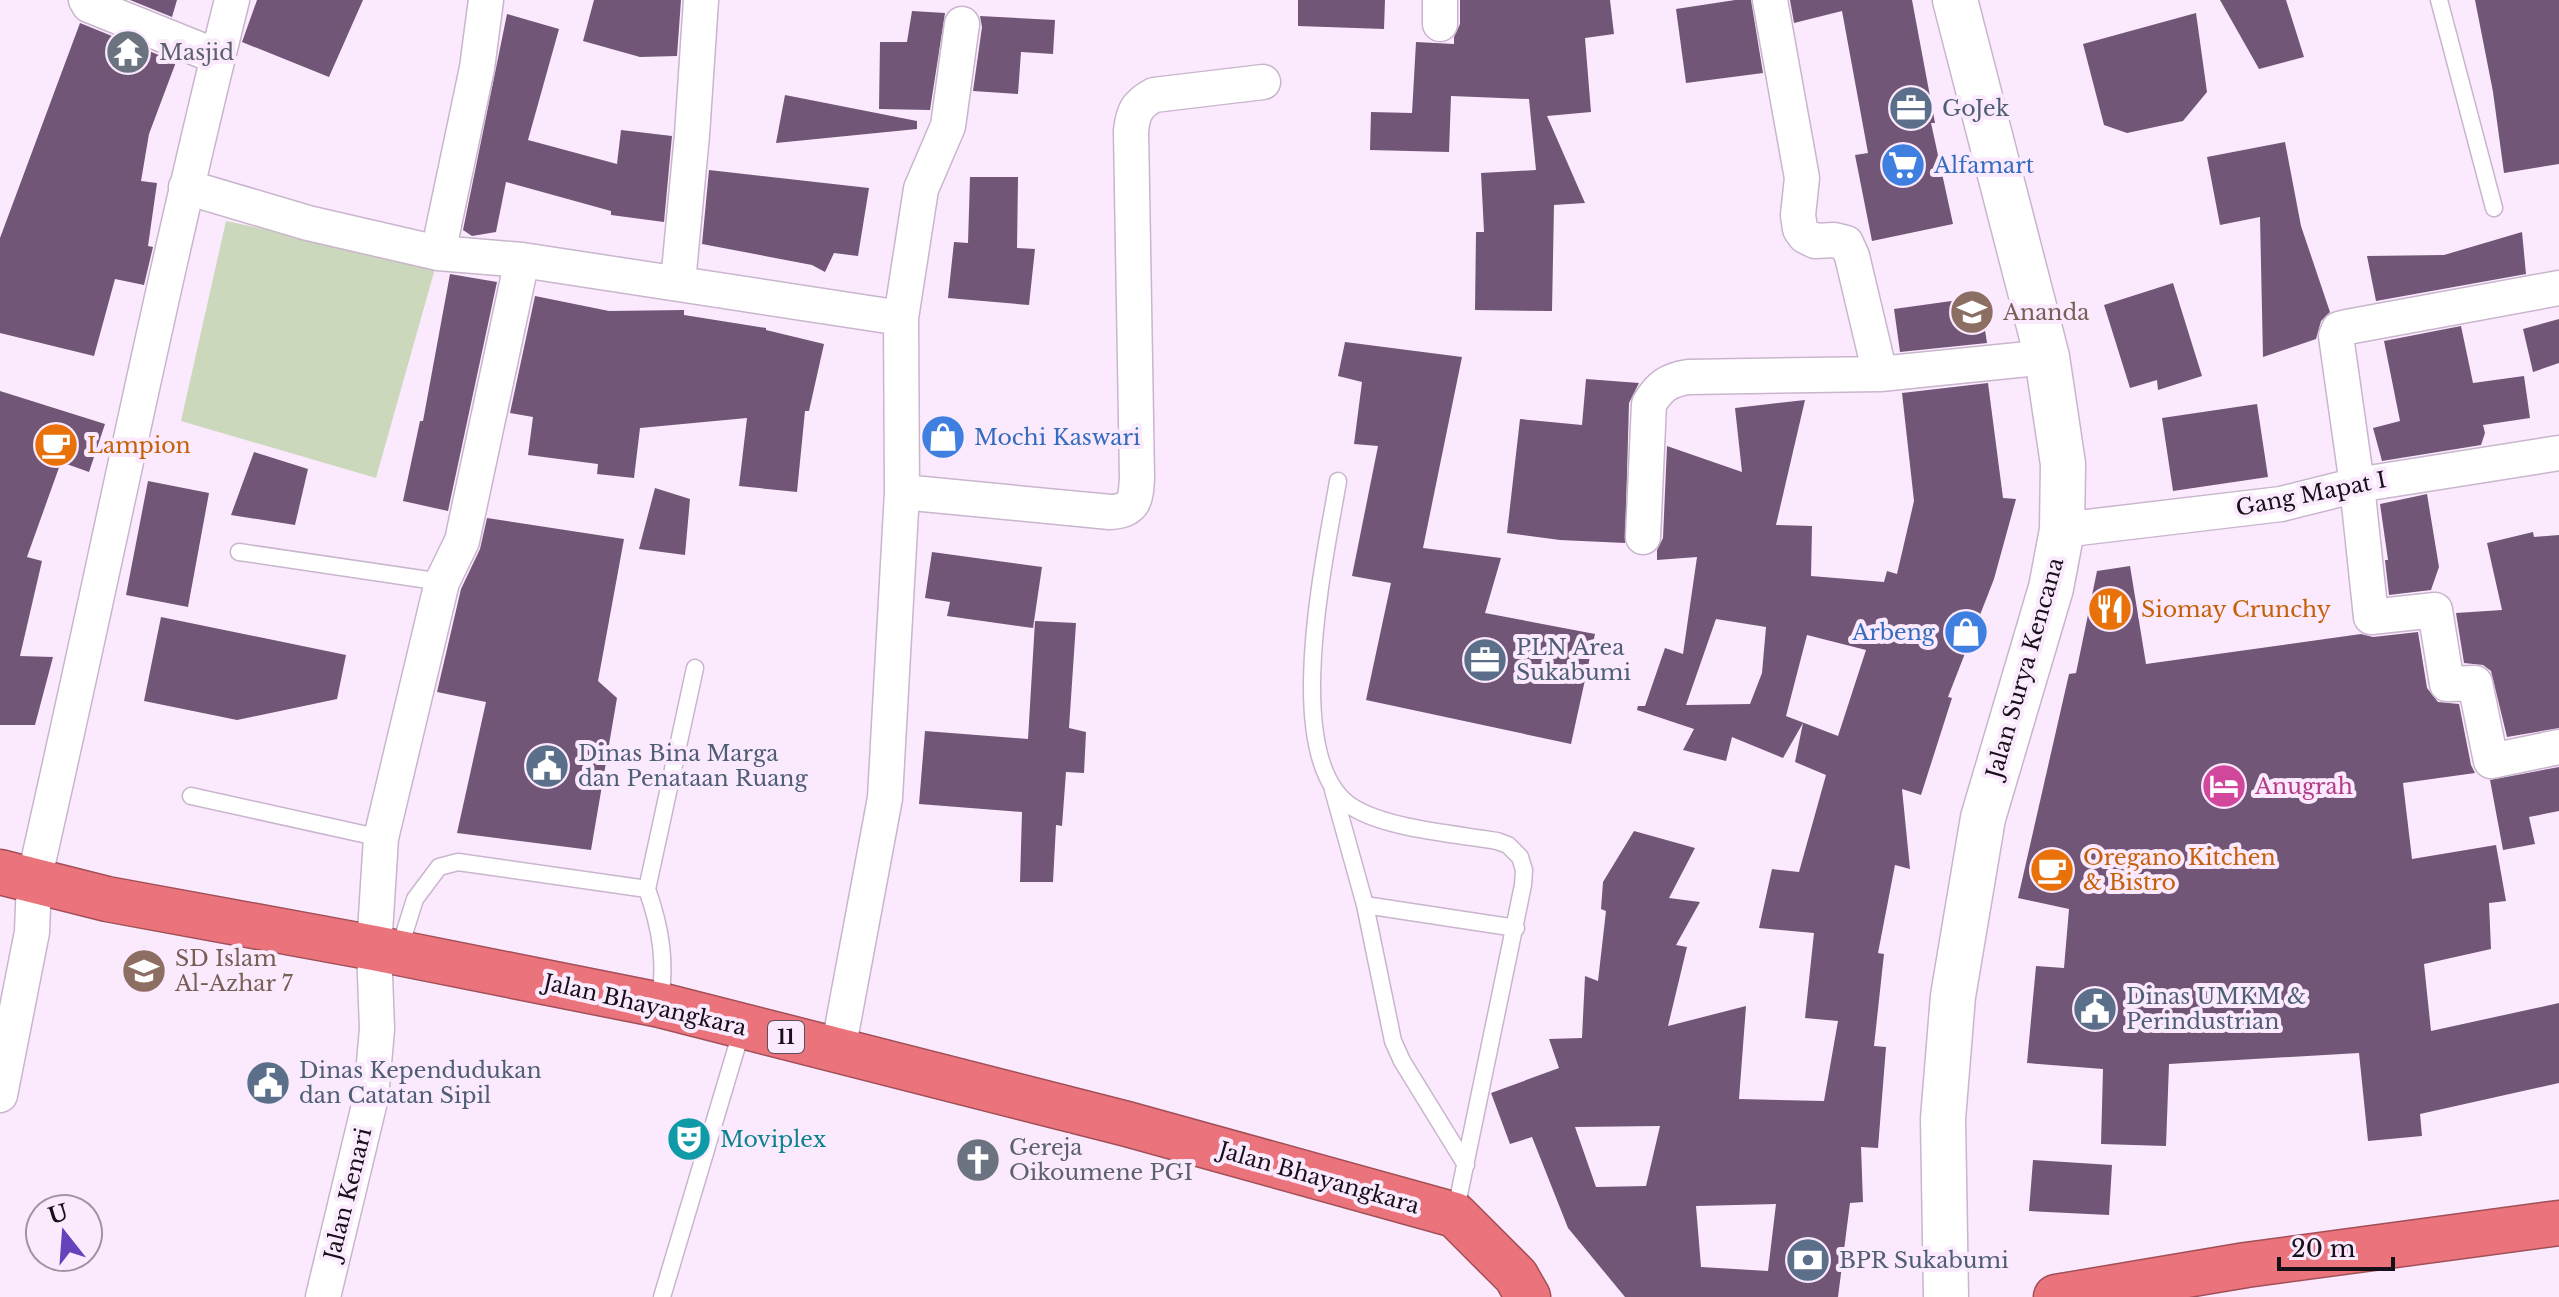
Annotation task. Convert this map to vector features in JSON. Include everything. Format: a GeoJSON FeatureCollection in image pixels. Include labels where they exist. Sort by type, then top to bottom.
{"type":"FeatureCollection","features":[{"type":"Feature","properties":{"kind":"highway","name":"Jalan Bhayangkara"},"geometry":{"type":"LineString","coordinates":[[17,876],[107,899],[660,1005],[1127,1124],[1455,1215],[1516,1276],[1528,1297]]}},
{"type":"Feature","properties":{"kind":"highway"},"geometry":{"type":"LineString","coordinates":[[2056,1297],[2246,1265],[2559,1223]]}},
{"type":"Feature","properties":{"kind":"street"},"geometry":{"type":"LineString","coordinates":[[86,0],[89,5],[218,57]]}},
{"type":"Feature","properties":{"kind":"street"},"geometry":{"type":"LineString","coordinates":[[0,1095],[32,932],[17,876],[102,581],[186,187],[232,0]]}},
{"type":"Feature","properties":{"kind":"street"},"geometry":{"type":"LineString","coordinates":[[438,253],[477,68],[486,0]]}},
{"type":"Feature","properties":{"kind":"street"},"geometry":{"type":"LineString","coordinates":[[678,282],[701,0]]}},
{"type":"Feature","properties":{"kind":"street"},"geometry":{"type":"LineString","coordinates":[[1770,0],[1802,178],[1798,215],[1800,229],[1815,241],[1846,243],[1852,256],[1880,374]]}},
{"type":"Feature","properties":{"kind":"street","name":"Jalan Surya Kencana"},"geometry":{"type":"LineString","coordinates":[[1946,1297],[1943,1119],[1953,996],[1983,818],[2051,588],[2062,530],[2063,464],[2047,357],[1955,0]]}},
{"type":"Feature","properties":{"kind":"street"},"geometry":{"type":"LineString","coordinates":[[838,1050],[885,798],[902,492],[901,318],[921,189],[948,126],[962,24]]}},
{"type":"Feature","properties":{"kind":"street"},"geometry":{"type":"LineString","coordinates":[[902,492],[1110,512],[1123,512],[1132,505],[1137,477],[1133,114],[1141,102],[1154,95],[1263,82]]}},
{"type":"Feature","properties":{"kind":"street"},"geometry":{"type":"LineString","coordinates":[[186,187],[308,223],[438,253],[522,260],[901,318]]}},
{"type":"Feature","properties":{"kind":"street","name":"Jalan Kenari"},"geometry":{"type":"LineString","coordinates":[[323,1297],[371,1097],[386,951],[381,838],[442,582],[462,541],[522,260]]}},
{"type":"Feature","properties":{"kind":"street"},"geometry":{"type":"LineString","coordinates":[[2559,288],[2339,329],[2336,336],[2357,485],[2371,617],[2435,610],[2447,684],[2475,683],[2491,761],[2559,747]]}},
{"type":"Feature","properties":{"kind":"street"},"geometry":{"type":"LineString","coordinates":[[1643,537],[1649,404],[1658,390],[1671,380],[1688,377],[1880,374],[2047,357]]}},
{"type":"Feature","properties":{"kind":"street","name":"Gang Mapat I"},"geometry":{"type":"LineString","coordinates":[[2062,530],[2281,504],[2357,485],[2559,453]]}},
{"type":"Feature","properties":{"kind":"lane"},"geometry":{"type":"LineString","coordinates":[[2439,0],[2494,208]]}},
{"type":"Feature","properties":{"kind":"lane"},"geometry":{"type":"LineString","coordinates":[[1338,481],[1314,635],[1311,698],[1321,764],[1333,790],[1365,905],[1393,1041],[1466,1165]]}},
{"type":"Feature","properties":{"kind":"lane"},"geometry":{"type":"LineString","coordinates":[[239,552],[442,582]]}},
{"type":"Feature","properties":{"kind":"lane"},"geometry":{"type":"LineString","coordinates":[[660,1005],[665,969],[658,919],[647,889],[695,668]]}},
{"type":"Feature","properties":{"kind":"lane"},"geometry":{"type":"LineString","coordinates":[[1333,790],[1355,808],[1406,826],[1508,845],[1520,857],[1524,870],[1516,928],[1455,1215]]}},
{"type":"Feature","properties":{"kind":"lane"},"geometry":{"type":"LineString","coordinates":[[191,796],[381,838]]}},
{"type":"Feature","properties":{"kind":"lane"},"geometry":{"type":"LineString","coordinates":[[386,951],[415,899],[439,867],[458,862],[647,889]]}},
{"type":"Feature","properties":{"kind":"lane"},"geometry":{"type":"LineString","coordinates":[[1365,905],[1516,928]]}},
{"type":"Feature","properties":{"kind":"lane"},"geometry":{"type":"LineString","coordinates":[[662,1297],[743,1026]]}},
{"type":"Feature","properties":{"kind":"green space"},"geometry":{"type":"Polygon","coordinates":[[[226,221],[436,265],[376,478],[181,421],[226,221]]]}},
{"type":"Feature","properties":{"kind":"building"},"geometry":{"type":"Polygon","coordinates":[[[130,0],[177,0],[172,17],[130,0]]]}},
{"type":"Feature","properties":{"kind":"building"},"geometry":{"type":"Polygon","coordinates":[[[257,0],[363,0],[329,77],[242,42],[257,0]]]}},
{"type":"Feature","properties":{"kind":"building"},"geometry":{"type":"Polygon","coordinates":[[[594,0],[681,0],[677,56],[640,57],[583,41],[594,0]]]}},
{"type":"Feature","properties":{"kind":"building"},"geometry":{"type":"Polygon","coordinates":[[[1298,0],[1385,0],[1384,29],[1298,26],[1298,0]]]}},
{"type":"Feature","properties":{"kind":"building"},"geometry":{"type":"Polygon","coordinates":[[[1460,0],[1610,0],[1614,34],[1585,38],[1591,112],[1547,116],[1585,203],[1554,205],[1552,311],[1475,310],[1476,232],[1484,232],[1481,173],[1536,170],[1529,99],[1451,96],[1449,152],[1370,150],[1371,112],[1412,113],[1416,42],[1454,44],[1460,24],[1460,0]]]}},
{"type":"Feature","properties":{"kind":"building"},"geometry":{"type":"Polygon","coordinates":[[[1751,0],[1763,73],[1686,83],[1676,9],[1751,0]]]}},
{"type":"Feature","properties":{"kind":"building"},"geometry":{"type":"Polygon","coordinates":[[[1790,0],[1912,0],[1935,123],[1931,123],[1953,224],[1872,241],[1855,155],[1868,153],[1842,11],[1794,23],[1790,0]]]}},
{"type":"Feature","properties":{"kind":"building"},"geometry":{"type":"Polygon","coordinates":[[[2220,0],[2286,0],[2304,57],[2259,69],[2220,0]]]}},
{"type":"Feature","properties":{"kind":"building"},"geometry":{"type":"Polygon","coordinates":[[[2475,0],[2559,0],[2559,164],[2504,173],[2493,92],[2475,0]]]}},
{"type":"Feature","properties":{"kind":"building"},"geometry":{"type":"Polygon","coordinates":[[[912,11],[945,13],[930,110],[879,109],[880,42],[907,42],[912,11]]]}},
{"type":"Feature","properties":{"kind":"building"},"geometry":{"type":"Polygon","coordinates":[[[2196,13],[2207,92],[2183,121],[2127,133],[2104,125],[2083,44],[2196,13]]]}},
{"type":"Feature","properties":{"kind":"building"},"geometry":{"type":"Polygon","coordinates":[[[507,14],[559,29],[528,140],[617,164],[621,130],[672,136],[664,222],[611,215],[611,211],[506,182],[496,232],[472,236],[463,230],[507,14]]]}},
{"type":"Feature","properties":{"kind":"building"},"geometry":{"type":"Polygon","coordinates":[[[980,16],[1055,20],[1053,54],[1021,52],[1018,94],[973,91],[982,27],[980,16]]]}},
{"type":"Feature","properties":{"kind":"building"},"geometry":{"type":"Polygon","coordinates":[[[80,23],[176,62],[149,134],[141,181],[157,183],[148,246],[153,247],[144,285],[115,279],[94,356],[0,333],[0,238],[80,23]]]}},
{"type":"Feature","properties":{"kind":"building"},"geometry":{"type":"Polygon","coordinates":[[[785,95],[917,121],[917,129],[776,143],[785,95]]]}},
{"type":"Feature","properties":{"kind":"building"},"geometry":{"type":"Polygon","coordinates":[[[2285,142],[2301,226],[2330,312],[2321,321],[2316,339],[2263,357],[2260,217],[2220,225],[2207,157],[2285,142]]]}},
{"type":"Feature","properties":{"kind":"building"},"geometry":{"type":"Polygon","coordinates":[[[709,170],[869,188],[858,256],[834,253],[825,272],[812,265],[702,244],[709,170]]]}},
{"type":"Feature","properties":{"kind":"building"},"geometry":{"type":"Polygon","coordinates":[[[970,177],[1018,177],[1017,248],[1035,249],[1029,305],[948,298],[954,242],[968,243],[970,177]]]}},
{"type":"Feature","properties":{"kind":"building"},"geometry":{"type":"Polygon","coordinates":[[[2522,232],[2526,274],[2376,301],[2367,256],[2444,255],[2522,232]]]}},
{"type":"Feature","properties":{"kind":"building"},"geometry":{"type":"Polygon","coordinates":[[[450,274],[497,282],[448,511],[403,501],[420,421],[423,421],[450,274]]]}},
{"type":"Feature","properties":{"kind":"building"},"geometry":{"type":"Polygon","coordinates":[[[2173,283],[2202,376],[2158,390],[2157,380],[2130,388],[2104,305],[2173,283]]]}},
{"type":"Feature","properties":{"kind":"building"},"geometry":{"type":"Polygon","coordinates":[[[535,296],[609,311],[684,310],[684,315],[766,328],[824,344],[809,411],[805,411],[797,492],[739,486],[747,418],[640,428],[634,478],[597,474],[598,464],[528,455],[533,417],[510,413],[535,296]]]}},
{"type":"Feature","properties":{"kind":"building"},"geometry":{"type":"Polygon","coordinates":[[[1980,297],[1987,343],[1900,352],[1894,309],[1980,297]]]}},
{"type":"Feature","properties":{"kind":"building"},"geometry":{"type":"Polygon","coordinates":[[[2559,319],[2559,363],[2533,372],[2523,329],[2559,319]]]}},
{"type":"Feature","properties":{"kind":"building"},"geometry":{"type":"Polygon","coordinates":[[[2461,326],[2473,383],[2524,376],[2530,418],[2483,425],[2485,433],[2481,445],[2382,461],[2373,428],[2400,421],[2384,341],[2461,326]]]}},
{"type":"Feature","properties":{"kind":"building"},"geometry":{"type":"Polygon","coordinates":[[[1345,342],[1462,357],[1423,548],[1501,558],[1485,613],[1595,634],[1571,744],[1366,700],[1391,583],[1352,576],[1378,446],[1354,444],[1362,382],[1338,376],[1345,342]]]}},
{"type":"Feature","properties":{"kind":"building"},"geometry":{"type":"Polygon","coordinates":[[[1586,379],[1639,383],[1629,403],[1625,543],[1560,540],[1507,533],[1520,419],[1582,425],[1586,379]]]}},
{"type":"Feature","properties":{"kind":"building"},"geometry":{"type":"Polygon","coordinates":[[[1988,383],[2003,498],[2016,499],[1994,579],[1948,697],[1952,698],[1921,795],[1902,789],[1910,869],[1895,865],[1878,953],[1884,954],[1874,1046],[1886,1047],[1878,1148],[1861,1147],[1863,1202],[1850,1203],[1838,1297],[1625,1297],[1568,1228],[1532,1137],[1510,1144],[1491,1093],[1559,1068],[1549,1039],[1582,1038],[1585,976],[1598,981],[1606,911],[1601,909],[1603,882],[1634,831],[1695,848],[1669,898],[1700,902],[1676,945],[1687,947],[1668,1026],[1746,1006],[1739,1099],[1824,1101],[1838,1021],[1805,1018],[1814,933],[1759,928],[1772,869],[1799,872],[1826,775],[1795,762],[1803,723],[1783,758],[1732,737],[1726,761],[1683,750],[1694,729],[1637,710],[1638,706],[1645,706],[1665,648],[1683,654],[1697,557],[1657,560],[1657,550],[1663,538],[1667,446],[1742,472],[1735,408],[1805,400],[1776,525],[1812,526],[1811,576],[1884,582],[1887,571],[1897,574],[1914,501],[1902,393],[1988,383]],[[1716,619],[1686,705],[1750,704],[1762,673],[1766,627],[1716,619]],[[1807,635],[1786,716],[1838,736],[1866,650],[1807,635]],[[1660,1126],[1575,1127],[1596,1187],[1646,1186],[1660,1126]],[[1776,1204],[1696,1206],[1701,1267],[1768,1271],[1776,1204]]]}},
{"type":"Feature","properties":{"kind":"building"},"geometry":{"type":"Polygon","coordinates":[[[0,391],[105,424],[89,472],[61,462],[27,557],[42,561],[20,656],[53,657],[35,725],[0,725],[0,391]]]}},
{"type":"Feature","properties":{"kind":"building"},"geometry":{"type":"Polygon","coordinates":[[[2257,404],[2268,477],[2173,491],[2162,418],[2257,404]]]}},
{"type":"Feature","properties":{"kind":"building"},"geometry":{"type":"Polygon","coordinates":[[[254,452],[308,469],[295,525],[231,515],[254,452]]]}},
{"type":"Feature","properties":{"kind":"building"},"geometry":{"type":"Polygon","coordinates":[[[148,481],[209,493],[188,607],[126,595],[148,481]]]}},
{"type":"Feature","properties":{"kind":"building"},"geometry":{"type":"Polygon","coordinates":[[[655,488],[690,499],[685,555],[639,549],[655,488]]]}},
{"type":"Feature","properties":{"kind":"building"},"geometry":{"type":"Polygon","coordinates":[[[2427,494],[2439,567],[2431,590],[2389,595],[2385,560],[2388,560],[2380,504],[2427,494]]]}},
{"type":"Feature","properties":{"kind":"building"},"geometry":{"type":"Polygon","coordinates":[[[487,518],[624,539],[598,681],[617,698],[591,850],[457,833],[486,702],[437,692],[461,589],[480,549],[487,518]]]}},
{"type":"Feature","properties":{"kind":"building"},"geometry":{"type":"Polygon","coordinates":[[[2533,532],[2534,537],[2559,535],[2559,728],[2507,737],[2491,671],[2483,665],[2464,663],[2456,613],[2502,610],[2487,543],[2533,532]]]}},
{"type":"Feature","properties":{"kind":"building"},"geometry":{"type":"Polygon","coordinates":[[[932,552],[1042,567],[1033,628],[947,616],[950,602],[925,598],[932,552]]]}},
{"type":"Feature","properties":{"kind":"building","name":"Anugrah"},"geometry":{"type":"Polygon","coordinates":[[[2130,566],[2146,664],[2361,634],[2373,637],[2418,632],[2427,688],[2438,702],[2459,704],[2475,773],[2403,783],[2412,859],[2496,845],[2506,901],[2489,903],[2491,949],[2424,964],[2431,1031],[2559,1003],[2559,1083],[2420,1114],[2422,1136],[2368,1141],[2359,1053],[2169,1064],[2166,1146],[2101,1144],[2103,1069],[2027,1063],[2036,966],[2064,968],[2069,909],[2018,898],[2069,674],[2076,673],[2097,571],[2130,566]]]}},
{"type":"Feature","properties":{"kind":"building"},"geometry":{"type":"Polygon","coordinates":[[[161,617],[346,655],[337,699],[237,720],[144,701],[161,617]]]}},
{"type":"Feature","properties":{"kind":"building"},"geometry":{"type":"Polygon","coordinates":[[[1035,621],[1076,623],[1069,728],[1086,732],[1084,773],[1066,772],[1062,826],[1056,825],[1053,882],[1020,882],[1022,812],[919,804],[925,731],[1028,739],[1035,621]]]}},
{"type":"Feature","properties":{"kind":"building"},"geometry":{"type":"Polygon","coordinates":[[[2559,767],[2559,811],[2529,817],[2535,844],[2503,850],[2490,780],[2559,767]]]}},
{"type":"Feature","properties":{"kind":"building"},"geometry":{"type":"Polygon","coordinates":[[[2033,1160],[2112,1165],[2109,1215],[2029,1211],[2033,1160]]]}},
{"type":"Feature","properties":{"kind":"place","name":"Masjid"},"geometry":{"type":"Point","coordinates":[128,52]}},
{"type":"Feature","properties":{"kind":"place","name":"GoJek"},"geometry":{"type":"Point","coordinates":[1911,108]}},
{"type":"Feature","properties":{"kind":"place","name":"Alfamart"},"geometry":{"type":"Point","coordinates":[1903,165]}},
{"type":"Feature","properties":{"kind":"place","name":"Ananda"},"geometry":{"type":"Point","coordinates":[1972,312]}},
{"type":"Feature","properties":{"kind":"place","name":"Mochi Kaswari"},"geometry":{"type":"Point","coordinates":[943,437]}},
{"type":"Feature","properties":{"kind":"place","name":"Lampion"},"geometry":{"type":"Point","coordinates":[56,445]}},
{"type":"Feature","properties":{"kind":"place","name":"Siomay Crunchy"},"geometry":{"type":"Point","coordinates":[2110,609]}},
{"type":"Feature","properties":{"kind":"place","name":"Arbeng"},"geometry":{"type":"Point","coordinates":[1966,632]}},
{"type":"Feature","properties":{"kind":"place","name":"PLN Area Sukabumi"},"geometry":{"type":"Point","coordinates":[1485,660]}},
{"type":"Feature","properties":{"kind":"place","name":"Dinas Bina Marga dan Penataan Ruang"},"geometry":{"type":"Point","coordinates":[547,766]}},
{"type":"Feature","properties":{"kind":"place","name":"Anugrah"},"geometry":{"type":"Point","coordinates":[2224,786]}},
{"type":"Feature","properties":{"kind":"place","name":"Oregano Kitchen & Bistro"},"geometry":{"type":"Point","coordinates":[2052,870]}},
{"type":"Feature","properties":{"kind":"place","name":"SD Islam Al-Azhar 7"},"geometry":{"type":"Point","coordinates":[144,971]}},
{"type":"Feature","properties":{"kind":"place","name":"Dinas UMKM & Perindustrian"},"geometry":{"type":"Point","coordinates":[2095,1009]}},
{"type":"Feature","properties":{"kind":"place","name":"Dinas Kependudukan dan Catatan Sipil"},"geometry":{"type":"Point","coordinates":[268,1083]}},
{"type":"Feature","properties":{"kind":"place","name":"Moviplex"},"geometry":{"type":"Point","coordinates":[689,1139]}},
{"type":"Feature","properties":{"kind":"place","name":"Gereja Oikoumene PGI"},"geometry":{"type":"Point","coordinates":[978,1160]}},
{"type":"Feature","properties":{"kind":"place","name":"BPR Sukabumi"},"geometry":{"type":"Point","coordinates":[1808,1260]}}]}
